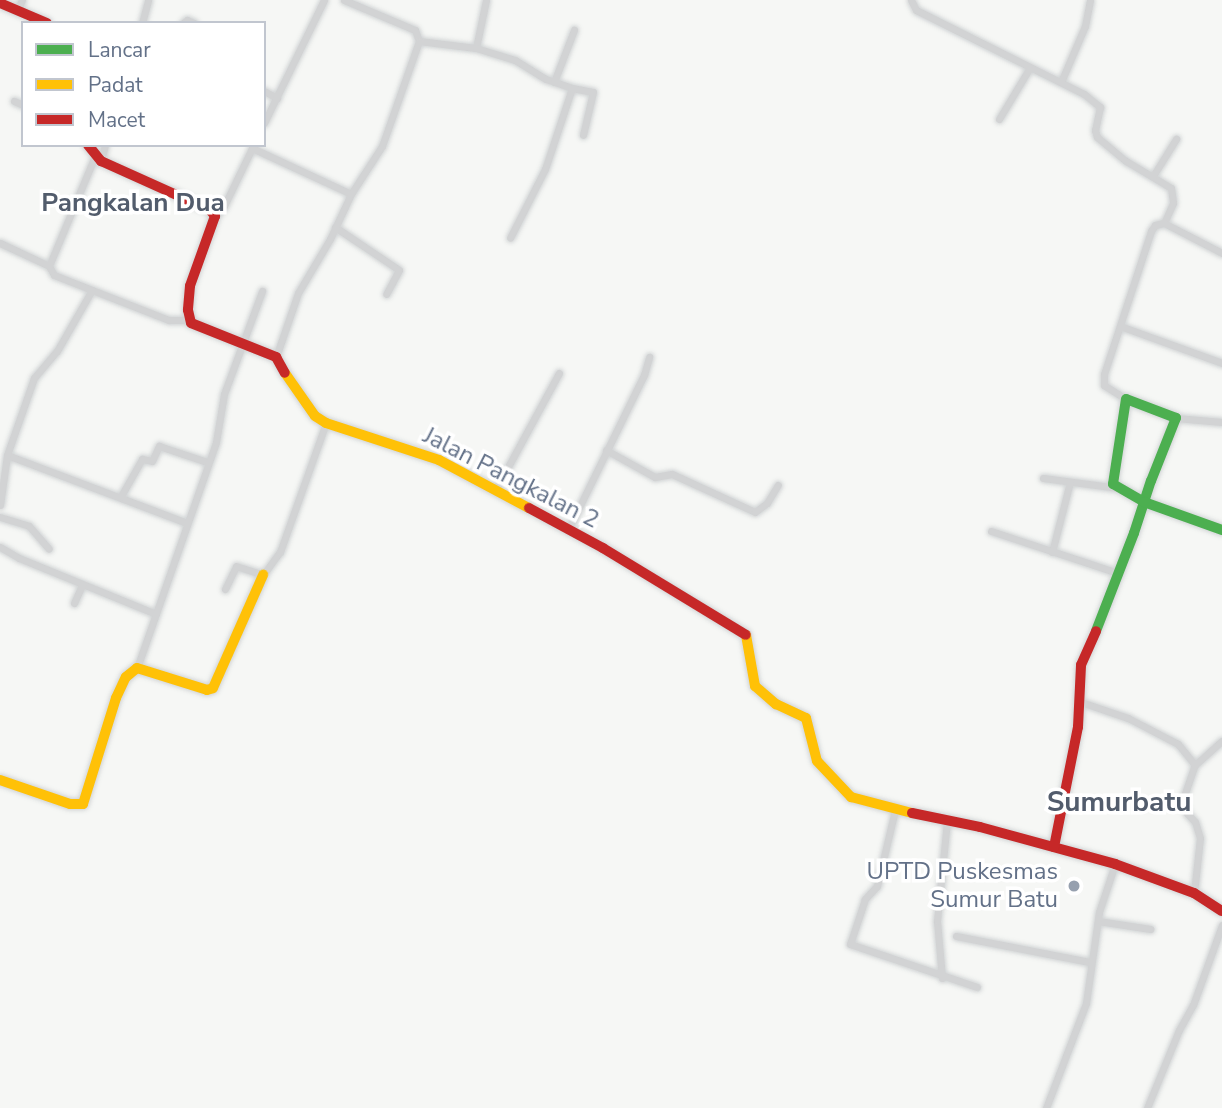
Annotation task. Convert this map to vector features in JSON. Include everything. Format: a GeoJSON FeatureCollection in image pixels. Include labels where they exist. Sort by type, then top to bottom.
{"type":"FeatureCollection","features":[{"type":"Feature","properties":{"kind":"street"},"geometry":{"type":"LineString","coordinates":[[143,21],[148,0]]}},
{"type":"Feature","properties":{"kind":"street"},"geometry":{"type":"LineString","coordinates":[[266,119],[324,0]]}},
{"type":"Feature","properties":{"kind":"street"},"geometry":{"type":"LineString","coordinates":[[0,243],[49,266],[54,275],[169,320],[188,320],[276,357],[298,293],[351,194],[382,146],[419,41],[415,30],[344,0]]}},
{"type":"Feature","properties":{"kind":"street"},"geometry":{"type":"LineString","coordinates":[[476,48],[486,0]]}},
{"type":"Feature","properties":{"kind":"street"},"geometry":{"type":"LineString","coordinates":[[911,0],[916,10],[983,41],[1029,69],[1084,94],[1100,107],[1095,130],[1097,137],[1126,162],[1153,176],[1174,193],[1164,223]]}},
{"type":"Feature","properties":{"kind":"street"},"geometry":{"type":"LineString","coordinates":[[1061,82],[1085,26],[1090,0]]}},
{"type":"Feature","properties":{"kind":"street"},"geometry":{"type":"LineString","coordinates":[[0,3],[20,6],[44,21]]}},
{"type":"Feature","properties":{"kind":"street"},"geometry":{"type":"LineString","coordinates":[[554,82],[574,30]]}},
{"type":"Feature","properties":{"kind":"street"},"geometry":{"type":"LineString","coordinates":[[419,41],[476,48],[515,60],[554,82],[593,92],[583,135]]}},
{"type":"Feature","properties":{"kind":"street"},"geometry":{"type":"LineString","coordinates":[[999,119],[1029,69]]}},
{"type":"Feature","properties":{"kind":"street"},"geometry":{"type":"LineString","coordinates":[[510,239],[545,169],[572,88]]}},
{"type":"Feature","properties":{"kind":"street"},"geometry":{"type":"LineString","coordinates":[[266,92],[277,98]]}},
{"type":"Feature","properties":{"kind":"street"},"geometry":{"type":"LineString","coordinates":[[14,101],[21,104]]}},
{"type":"Feature","properties":{"kind":"street"},"geometry":{"type":"LineString","coordinates":[[1153,176],[1176,139]]}},
{"type":"Feature","properties":{"kind":"street"},"geometry":{"type":"LineString","coordinates":[[88,147],[98,159],[210,210],[215,216]]}},
{"type":"Feature","properties":{"kind":"street"},"geometry":{"type":"LineString","coordinates":[[49,266],[104,147]]}},
{"type":"Feature","properties":{"kind":"street"},"geometry":{"type":"LineString","coordinates":[[188,320],[190,286],[215,216],[224,206],[253,147],[351,194]]}},
{"type":"Feature","properties":{"kind":"street"},"geometry":{"type":"LineString","coordinates":[[1222,253],[1164,223],[1155,225],[1103,381],[1126,399],[1176,418],[1222,422]]}},
{"type":"Feature","properties":{"kind":"street"},"geometry":{"type":"LineString","coordinates":[[335,227],[399,270],[386,295]]}},
{"type":"Feature","properties":{"kind":"street"},"geometry":{"type":"LineString","coordinates":[[0,505],[7,454],[34,378],[57,351],[92,290]]}},
{"type":"Feature","properties":{"kind":"street"},"geometry":{"type":"LineString","coordinates":[[0,780],[71,804],[83,804],[116,698],[126,677],[137,668],[156,614],[216,442],[221,405],[241,343],[262,291]]}},
{"type":"Feature","properties":{"kind":"street"},"geometry":{"type":"LineString","coordinates":[[1120,326],[1222,363]]}},
{"type":"Feature","properties":{"kind":"street","name":"Jalan Pangkalan 2"},"geometry":{"type":"LineString","coordinates":[[276,357],[297,394],[315,416],[326,424],[408,448],[496,489],[742,631],[748,638],[753,680],[762,694],[776,704],[801,714],[808,722],[817,761],[826,774],[850,797],[895,810]]}},
{"type":"Feature","properties":{"kind":"street"},"geometry":{"type":"LineString","coordinates":[[568,530],[644,375],[649,357]]}},
{"type":"Feature","properties":{"kind":"street"},"geometry":{"type":"LineString","coordinates":[[496,489],[559,373]]}},
{"type":"Feature","properties":{"kind":"street"},"geometry":{"type":"LineString","coordinates":[[1126,399],[1113,483],[1144,502],[1222,530]]}},
{"type":"Feature","properties":{"kind":"street"},"geometry":{"type":"LineString","coordinates":[[1054,847],[1078,727],[1081,665],[1176,418]]}},
{"type":"Feature","properties":{"kind":"street"},"geometry":{"type":"LineString","coordinates":[[137,668],[207,690],[213,688],[263,575],[285,544],[326,424]]}},
{"type":"Feature","properties":{"kind":"street"},"geometry":{"type":"LineString","coordinates":[[121,496],[142,459],[152,461],[159,446],[207,462]]}},
{"type":"Feature","properties":{"kind":"street"},"geometry":{"type":"LineString","coordinates":[[606,450],[655,477],[672,474],[755,512],[767,502],[778,485]]}},
{"type":"Feature","properties":{"kind":"street"},"geometry":{"type":"LineString","coordinates":[[7,454],[187,523]]}},
{"type":"Feature","properties":{"kind":"street"},"geometry":{"type":"LineString","coordinates":[[1043,478],[1118,488]]}},
{"type":"Feature","properties":{"kind":"street"},"geometry":{"type":"LineString","coordinates":[[1052,552],[1070,482]]}},
{"type":"Feature","properties":{"kind":"street"},"geometry":{"type":"LineString","coordinates":[[0,517],[29,526],[49,549]]}},
{"type":"Feature","properties":{"kind":"street"},"geometry":{"type":"LineString","coordinates":[[991,531],[1118,573]]}},
{"type":"Feature","properties":{"kind":"street"},"geometry":{"type":"LineString","coordinates":[[0,547],[82,585],[156,614]]}},
{"type":"Feature","properties":{"kind":"street"},"geometry":{"type":"LineString","coordinates":[[225,589],[236,566],[263,575]]}},
{"type":"Feature","properties":{"kind":"street"},"geometry":{"type":"LineString","coordinates":[[75,603],[82,585]]}},
{"type":"Feature","properties":{"kind":"street"},"geometry":{"type":"LineString","coordinates":[[1079,701],[1128,718],[1178,744],[1195,765]]}},
{"type":"Feature","properties":{"kind":"street"},"geometry":{"type":"LineString","coordinates":[[1194,893],[1200,838],[1183,799],[1195,765],[1222,741]]}},
{"type":"Feature","properties":{"kind":"street"},"geometry":{"type":"LineString","coordinates":[[977,987],[942,978],[850,944],[864,900],[877,886],[895,810],[947,820],[1115,864],[1194,893],[1222,911]]}},
{"type":"Feature","properties":{"kind":"street"},"geometry":{"type":"LineString","coordinates":[[942,978],[937,921],[947,820]]}},
{"type":"Feature","properties":{"kind":"street"},"geometry":{"type":"LineString","coordinates":[[1046,1108],[1086,1003],[1098,921],[1115,864]]}},
{"type":"Feature","properties":{"kind":"street"},"geometry":{"type":"LineString","coordinates":[[1098,921],[1150,929]]}},
{"type":"Feature","properties":{"kind":"street"},"geometry":{"type":"LineString","coordinates":[[1147,1108],[1179,1030],[1193,1005],[1222,925]]}},
{"type":"Feature","properties":{"kind":"street"},"geometry":{"type":"LineString","coordinates":[[956,936],[1090,962]]}},
{"type":"Feature","properties":{"kind":"traffic: fast"},"geometry":{"type":"LineString","coordinates":[[1096,631],[1134,533],[1144,502],[1151,481],[1176,418],[1126,399],[1113,484],[1144,502],[1222,530]]}},
{"type":"Feature","properties":{"kind":"traffic: slow"},"geometry":{"type":"LineString","coordinates":[[285,373],[315,416],[326,423],[439,460],[529,508]]}},
{"type":"Feature","properties":{"kind":"traffic: slow"},"geometry":{"type":"LineString","coordinates":[[0,780],[70,804],[83,804],[116,698],[126,677],[137,668],[207,690],[213,688],[263,575]]}},
{"type":"Feature","properties":{"kind":"traffic: slow"},"geometry":{"type":"LineString","coordinates":[[746,635],[755,686],[776,704],[806,718],[817,761],[851,797],[912,813]]}},
{"type":"Feature","properties":{"kind":"traffic: jam"},"geometry":{"type":"LineString","coordinates":[[0,3],[42,21]]}},
{"type":"Feature","properties":{"kind":"traffic: jam"},"geometry":{"type":"LineString","coordinates":[[90,147],[101,161],[210,210],[215,216],[190,286],[188,310],[191,323],[276,357],[285,373]]}},
{"type":"Feature","properties":{"kind":"traffic: jam"},"geometry":{"type":"LineString","coordinates":[[529,508],[603,548],[746,635]]}},
{"type":"Feature","properties":{"kind":"traffic: jam"},"geometry":{"type":"LineString","coordinates":[[1054,847],[1078,727],[1081,665],[1096,631]]}},
{"type":"Feature","properties":{"kind":"traffic: jam"},"geometry":{"type":"LineString","coordinates":[[912,813],[980,827],[1115,864],[1194,893],[1222,911]]}},
{"type":"Feature","properties":{"kind":"place","name":"UPTD Puskesmas Sumur Batu"},"geometry":{"type":"Point","coordinates":[1074,886]}},
{"type":"Feature","properties":{"kind":"district","name":"Pangkalan Dua"},"geometry":{"type":"Point","coordinates":[133,203]}},
{"type":"Feature","properties":{"kind":"district","name":"Sumurbatu"},"geometry":{"type":"Point","coordinates":[1119,802]}}]}
